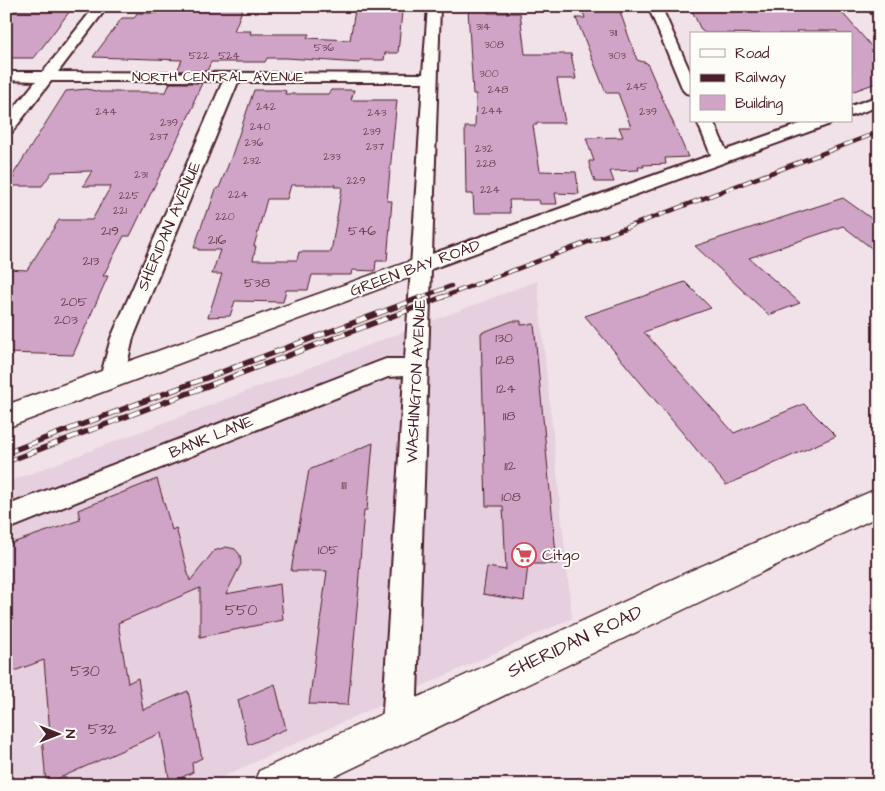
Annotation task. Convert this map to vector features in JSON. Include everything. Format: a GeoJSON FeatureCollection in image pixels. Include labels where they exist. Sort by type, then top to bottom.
{"type":"FeatureCollection","features":[{"type":"Feature","properties":{"kind":"main road","name":"GREEN BAY ROAD"},"geometry":{"type":"LineString","coordinates":[[6,417],[422,265]]}},
{"type":"Feature","properties":{"kind":"main road","name":"SHERIDAN ROAD"},"geometry":{"type":"LineString","coordinates":[[273,785],[691,587],[879,501]]}},
{"type":"Feature","properties":{"kind":"street"},"geometry":{"type":"LineString","coordinates":[[6,129],[102,6]]}},
{"type":"Feature","properties":{"kind":"street","name":"WASHINGTON AVENUE"},"geometry":{"type":"LineString","coordinates":[[399,726],[434,6]]}},
{"type":"Feature","properties":{"kind":"street"},"geometry":{"type":"LineString","coordinates":[[654,6],[690,88]]}},
{"type":"Feature","properties":{"kind":"street"},"geometry":{"type":"LineString","coordinates":[[872,6],[879,14]]}},
{"type":"Feature","properties":{"kind":"street","name":"NORTH CENTRAL AVENUE"},"geometry":{"type":"LineString","coordinates":[[6,76],[431,78]]}},
{"type":"Feature","properties":{"kind":"street","name":"SHERIDAN AVENUE"},"geometry":{"type":"LineString","coordinates":[[112,378],[122,338],[232,77]]}},
{"type":"Feature","properties":{"kind":"street"},"geometry":{"type":"LineString","coordinates":[[852,111],[879,102]]}},
{"type":"Feature","properties":{"kind":"street"},"geometry":{"type":"LineString","coordinates":[[705,122],[721,158]]}},
{"type":"Feature","properties":{"kind":"street","name":"GREEN BAY ROAD"},"geometry":{"type":"LineString","coordinates":[[422,265],[821,122]]}},
{"type":"Feature","properties":{"kind":"street","name":"BANK LANE"},"geometry":{"type":"LineString","coordinates":[[6,518],[386,368],[417,367]]}},
{"type":"Feature","properties":{"kind":"shaded area"},"geometry":{"type":"Polygon","coordinates":[[[537,281],[572,618],[204,785],[6,785],[6,483],[537,281]]]}},
{"type":"Feature","properties":{"kind":"building"},"geometry":{"type":"Polygon","coordinates":[[[581,6],[618,6],[637,60],[647,63],[688,157],[665,158],[666,164],[643,165],[644,167],[638,167],[639,170],[610,171],[614,182],[595,182],[589,164],[589,161],[594,161],[586,138],[623,137],[619,127],[631,127],[618,93],[606,93],[576,18],[585,18],[581,6]]]}},
{"type":"Feature","properties":{"kind":"building"},"geometry":{"type":"Polygon","coordinates":[[[690,6],[730,6],[733,10],[838,8],[879,55],[879,82],[852,92],[852,32],[704,32],[690,6]]]}},
{"type":"Feature","properties":{"kind":"building"},"geometry":{"type":"Polygon","coordinates":[[[44,7],[73,7],[34,58],[6,58],[6,10],[41,11],[44,7]]]}},
{"type":"Feature","properties":{"kind":"building"},"geometry":{"type":"Polygon","coordinates":[[[471,7],[487,7],[488,13],[520,13],[525,54],[571,54],[576,79],[557,79],[565,123],[536,123],[537,125],[533,125],[540,171],[576,172],[579,194],[555,193],[557,204],[540,204],[539,200],[509,200],[510,213],[474,213],[473,194],[466,194],[465,127],[475,127],[476,94],[473,94],[468,9],[471,9],[471,7]]]}},
{"type":"Feature","properties":{"kind":"building"},"geometry":{"type":"Polygon","coordinates":[[[160,8],[243,8],[234,31],[251,31],[250,34],[309,34],[307,38],[350,40],[355,10],[402,12],[398,53],[385,53],[384,60],[360,60],[360,63],[287,58],[267,58],[265,62],[211,62],[207,71],[177,71],[182,60],[93,57],[122,18],[134,18],[137,13],[157,13],[160,8]]]}},
{"type":"Feature","properties":{"kind":"building"},"geometry":{"type":"Polygon","coordinates":[[[170,83],[202,83],[193,103],[195,103],[130,236],[124,236],[103,276],[108,276],[73,355],[6,353],[6,269],[27,270],[59,220],[92,220],[111,186],[83,186],[92,171],[52,172],[42,186],[10,186],[15,178],[11,178],[66,91],[87,89],[100,92],[166,92],[170,83]]]}},
{"type":"Feature","properties":{"kind":"building"},"geometry":{"type":"Polygon","coordinates":[[[254,90],[282,90],[286,91],[285,94],[328,94],[331,90],[354,90],[351,100],[397,100],[387,201],[392,201],[387,261],[376,261],[375,271],[352,270],[351,275],[312,275],[308,290],[286,290],[283,302],[235,301],[230,316],[208,317],[222,274],[212,274],[220,250],[198,250],[198,248],[194,248],[207,210],[209,210],[216,189],[219,188],[254,90]],[[291,185],[287,199],[267,199],[254,246],[256,246],[253,260],[297,260],[299,252],[331,252],[342,187],[334,187],[335,185],[291,185]]]}},
{"type":"Feature","properties":{"kind":"building"},"geometry":{"type":"Polygon","coordinates":[[[843,198],[879,224],[879,254],[843,226],[749,258],[800,303],[769,315],[695,246],[843,198]]]}},
{"type":"Feature","properties":{"kind":"building"},"geometry":{"type":"Polygon","coordinates":[[[685,282],[711,308],[644,332],[734,433],[804,404],[836,436],[726,485],[585,316],[685,282]]]}},
{"type":"Feature","properties":{"kind":"building"},"geometry":{"type":"Polygon","coordinates":[[[512,321],[521,321],[521,325],[534,324],[557,564],[528,564],[524,601],[483,594],[487,567],[506,570],[503,506],[486,506],[481,333],[512,321]]]}},
{"type":"Feature","properties":{"kind":"building"},"geometry":{"type":"Polygon","coordinates":[[[373,443],[367,510],[364,510],[348,705],[309,704],[327,571],[291,571],[309,470],[373,443]]]}},
{"type":"Feature","properties":{"kind":"building"},"geometry":{"type":"Polygon","coordinates":[[[157,479],[172,530],[176,528],[190,581],[214,551],[226,547],[235,549],[240,555],[241,564],[226,594],[280,584],[283,620],[200,637],[200,588],[118,623],[128,683],[138,678],[143,710],[188,691],[202,758],[192,763],[193,772],[170,783],[161,733],[46,784],[42,736],[50,733],[44,660],[6,674],[6,545],[80,520],[78,510],[157,479]]]}},
{"type":"Feature","properties":{"kind":"building"},"geometry":{"type":"Polygon","coordinates":[[[275,684],[286,729],[248,745],[238,700],[275,684]]]}},
{"type":"Feature","properties":{"kind":"railway"},"geometry":{"type":"LineString","coordinates":[[440,298],[879,132]]}},
{"type":"Feature","properties":{"kind":"railway"},"geometry":{"type":"LineString","coordinates":[[419,298],[451,286]]}},
{"type":"Feature","properties":{"kind":"railway"},"geometry":{"type":"LineString","coordinates":[[6,453],[422,297]]}},
{"type":"Feature","properties":{"kind":"railway"},"geometry":{"type":"LineString","coordinates":[[6,462],[443,297]]}},
{"type":"Feature","properties":{"kind":"place","name":"Citgo"},"geometry":{"type":"Point","coordinates":[524,555]}}]}
